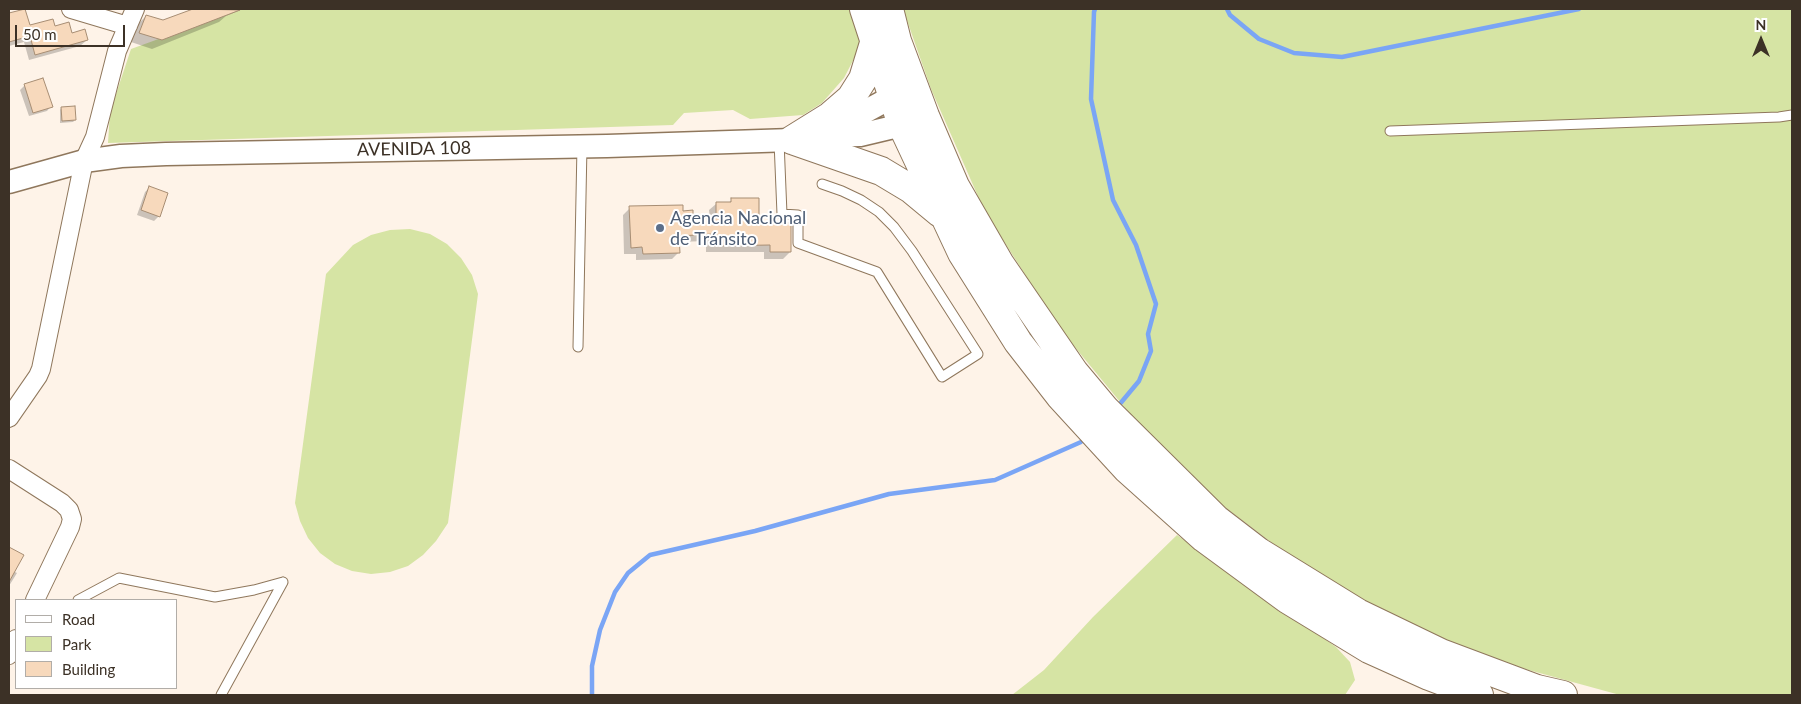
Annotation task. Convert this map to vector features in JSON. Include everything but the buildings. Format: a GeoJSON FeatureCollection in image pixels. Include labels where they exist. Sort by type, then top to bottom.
{"type":"FeatureCollection","features":[{"type":"Feature","properties":{"kind":"main road"},"geometry":{"type":"LineString","coordinates":[[864,9],[874,43],[904,93],[944,216],[962,253],[1018,342],[1060,396],[1127,469],[1204,538],[1287,599],[1369,649],[1436,669],[1528,686],[1563,695]]}},
{"type":"Feature","properties":{"kind":"main road"},"geometry":{"type":"LineString","coordinates":[[889,9],[897,40],[904,93]]}},
{"type":"Feature","properties":{"kind":"main road"},"geometry":{"type":"LineString","coordinates":[[786,140],[829,117],[851,98],[863,79],[874,43]]}},
{"type":"Feature","properties":{"kind":"main road"},"geometry":{"type":"LineString","coordinates":[[914,120],[1000,264],[1074,372],[1105,409],[1216,518],[1259,552],[1358,612],[1436,669],[1479,695]]}},
{"type":"Feature","properties":{"kind":"main road"},"geometry":{"type":"LineString","coordinates":[[786,140],[881,171],[911,189],[944,216]]}},
{"type":"Feature","properties":{"kind":"street"},"geometry":{"type":"LineString","coordinates":[[72,9],[128,26]]}},
{"type":"Feature","properties":{"kind":"street"},"geometry":{"type":"LineString","coordinates":[[9,418],[38,376],[44,360],[84,161],[94,137],[117,51],[135,9]]}},
{"type":"Feature","properties":{"kind":"street","name":"AVENIDA 108"},"geometry":{"type":"LineString","coordinates":[[821,136],[904,93]]}},
{"type":"Feature","properties":{"kind":"street","name":"AVENIDA 108"},"geometry":{"type":"LineString","coordinates":[[9,182],[84,161],[166,154],[786,140],[860,134],[914,120]]}},
{"type":"Feature","properties":{"kind":"street"},"geometry":{"type":"LineString","coordinates":[[9,469],[62,503],[69,510],[72,518],[70,527],[35,599]]}},
{"type":"Feature","properties":{"kind":"street"},"geometry":{"type":"LineString","coordinates":[[9,654],[15,641]]}},
{"type":"Feature","properties":{"kind":"lane"},"geometry":{"type":"LineString","coordinates":[[1390,131],[1779,118],[1792,115]]}},
{"type":"Feature","properties":{"kind":"lane"},"geometry":{"type":"LineString","coordinates":[[786,140],[782,214],[798,215],[798,243],[877,272],[942,377],[978,354],[912,251],[894,227],[879,212],[861,200],[822,184]]}},
{"type":"Feature","properties":{"kind":"lane"},"geometry":{"type":"LineString","coordinates":[[578,348],[582,146]]}},
{"type":"Feature","properties":{"kind":"lane"},"geometry":{"type":"LineString","coordinates":[[80,599],[118,578],[215,597],[254,590],[283,582],[221,695]]}},
{"type":"Feature","properties":{"kind":"green space"},"geometry":{"type":"Polygon","coordinates":[[[241,9],[852,9],[862,43],[844,78],[822,103],[803,115],[750,119],[733,110],[684,113],[673,125],[108,143],[110,112],[131,49],[241,9]]]}},
{"type":"Feature","properties":{"kind":"green space"},"geometry":{"type":"Polygon","coordinates":[[[903,9],[1792,9],[1792,695],[1620,695],[1492,660],[1375,609],[1301,565],[1222,505],[1140,426],[1059,328],[984,210],[931,89],[903,9]]]}},
{"type":"Feature","properties":{"kind":"green space"},"geometry":{"type":"Polygon","coordinates":[[[410,229],[430,234],[447,244],[461,258],[472,275],[478,294],[448,523],[436,541],[423,555],[408,566],[390,572],[371,574],[352,571],[335,564],[320,553],[308,538],[300,521],[295,503],[326,274],[353,245],[371,235],[390,230],[410,229]]]}},
{"type":"Feature","properties":{"kind":"green space"},"geometry":{"type":"Polygon","coordinates":[[[1177,535],[1336,647],[1350,662],[1355,680],[1345,695],[1012,695],[1044,670],[1093,617],[1177,535]]]}},
{"type":"Feature","properties":{"kind":"waterway"},"geometry":{"type":"LineString","coordinates":[[1095,9],[1091,99],[1113,200],[1136,245],[1156,304],[1148,334],[1151,351],[1139,381],[1119,405]]}},
{"type":"Feature","properties":{"kind":"waterway"},"geometry":{"type":"LineString","coordinates":[[1227,9],[1230,15],[1259,39],[1294,53],[1342,57],[1579,9]]}},
{"type":"Feature","properties":{"kind":"waterway"},"geometry":{"type":"LineString","coordinates":[[592,695],[592,666],[600,630],[615,592],[628,573],[650,555],[755,531],[889,494],[995,480],[1081,442]]}},
{"type":"Feature","properties":{"kind":"place","name":"Agencia Nacional de Tránsito"},"geometry":{"type":"Point","coordinates":[660,228]}}]}
